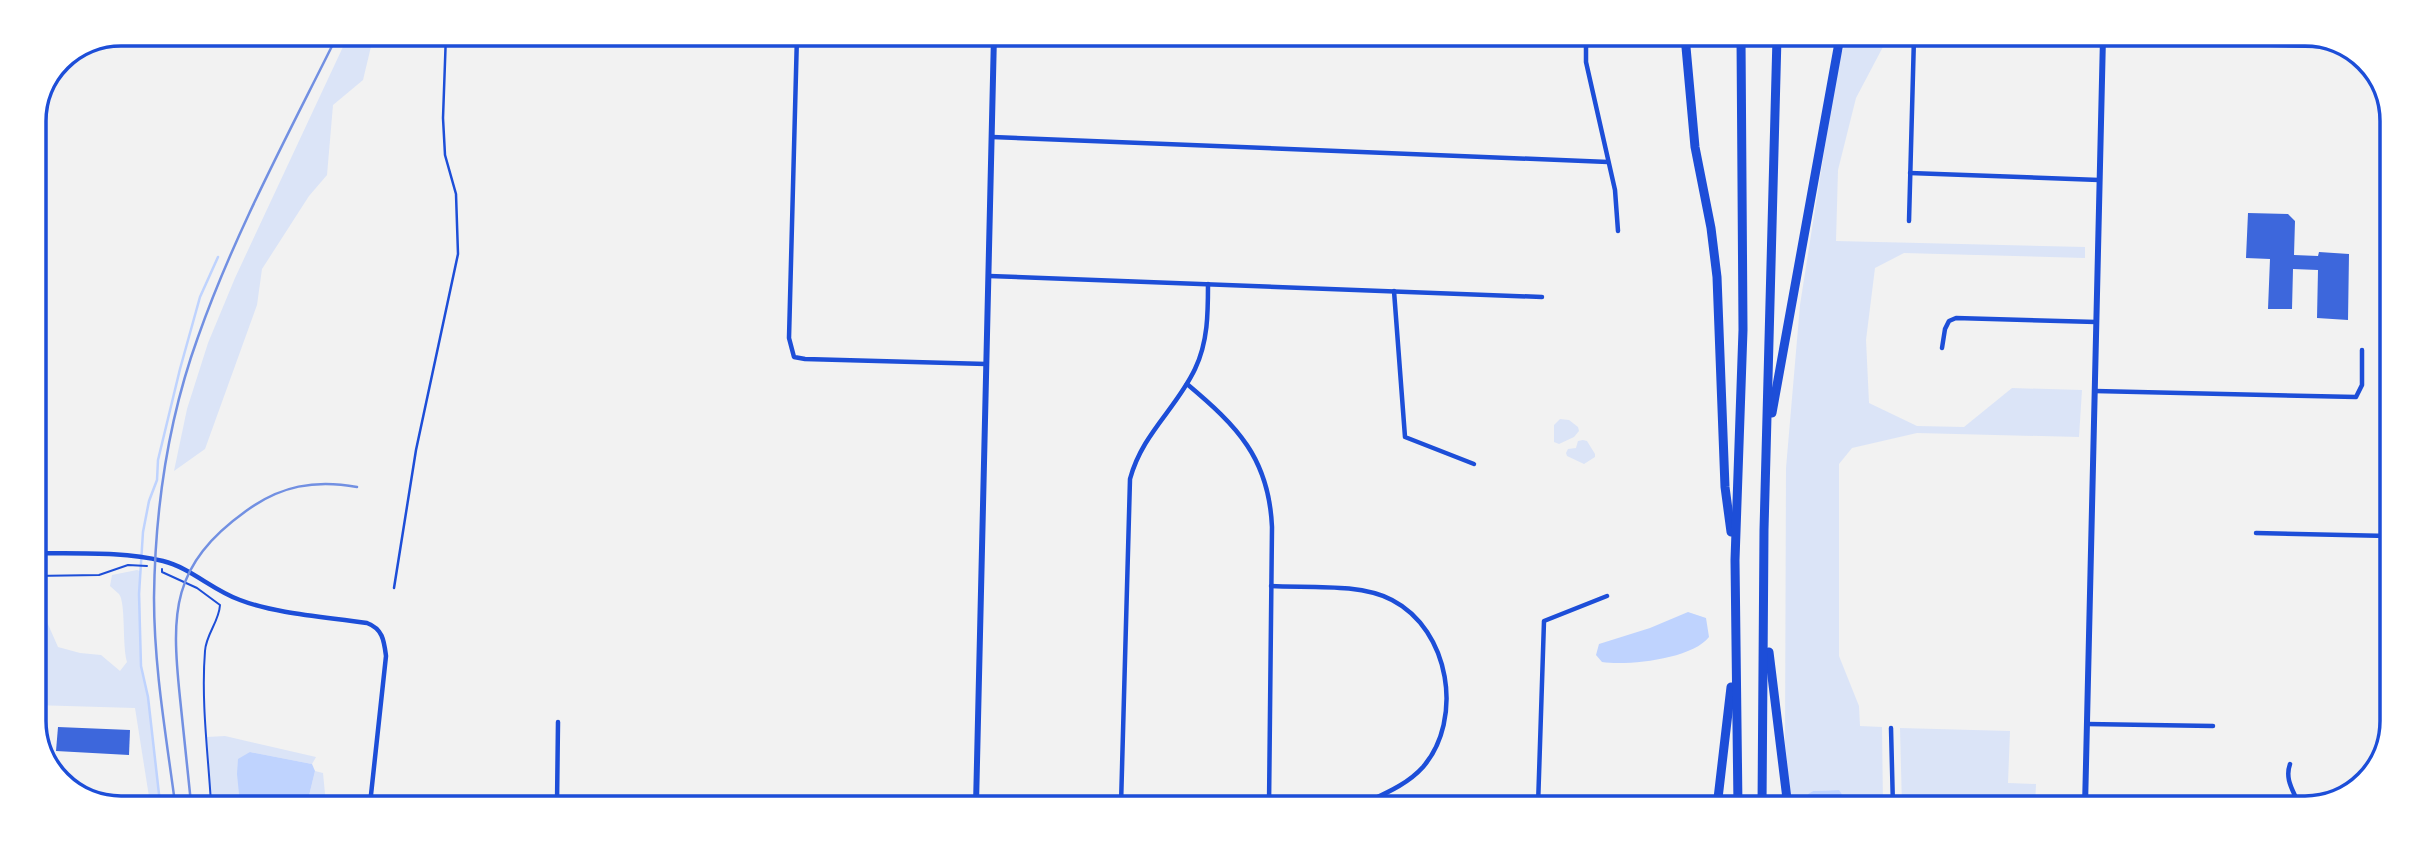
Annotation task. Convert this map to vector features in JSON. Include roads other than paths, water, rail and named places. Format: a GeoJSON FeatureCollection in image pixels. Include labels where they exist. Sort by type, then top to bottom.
{"type":"FeatureCollection","features":[{"type":"Feature","properties":{"kind":"highway"},"geometry":{"type":"LineString","coordinates":[[1686,46],[1695,147],[1711,228],[1717,277],[1725,487],[1735,560]]}},
{"type":"Feature","properties":{"kind":"highway"},"geometry":{"type":"LineString","coordinates":[[1738,796],[1735,560],[1743,330],[1741,46]]}},
{"type":"Feature","properties":{"kind":"highway"},"geometry":{"type":"LineString","coordinates":[[1762,796],[1766,442],[1777,46]]}},
{"type":"Feature","properties":{"kind":"highway"},"geometry":{"type":"LineString","coordinates":[[1766,442],[1838,46]]}},
{"type":"Feature","properties":{"kind":"highway"},"geometry":{"type":"LineString","coordinates":[[1764,615],[1786,796]]}},
{"type":"Feature","properties":{"kind":"highway"},"geometry":{"type":"LineString","coordinates":[[1718,796],[1735,650]]}},
{"type":"Feature","properties":{"kind":"street"},"geometry":{"type":"LineString","coordinates":[[797,46],[789,338],[793,357],[986,364]]}},
{"type":"Feature","properties":{"kind":"street"},"geometry":{"type":"LineString","coordinates":[[976,796],[994,46]]}},
{"type":"Feature","properties":{"kind":"street"},"geometry":{"type":"LineString","coordinates":[[1587,46],[1588,71],[1615,190],[1618,231]]}},
{"type":"Feature","properties":{"kind":"street"},"geometry":{"type":"LineString","coordinates":[[1909,221],[1914,46]]}},
{"type":"Feature","properties":{"kind":"street"},"geometry":{"type":"LineString","coordinates":[[2085,796],[2103,46]]}},
{"type":"Feature","properties":{"kind":"street"},"geometry":{"type":"LineString","coordinates":[[992,137],[1608,162]]}},
{"type":"Feature","properties":{"kind":"street"},"geometry":{"type":"LineString","coordinates":[[1910,173],[2099,180]]}},
{"type":"Feature","properties":{"kind":"street"},"geometry":{"type":"LineString","coordinates":[[989,276],[1542,297]]}},
{"type":"Feature","properties":{"kind":"street"},"geometry":{"type":"LineString","coordinates":[[1121,796],[1130,479],[1141,448],[1187,384],[1198,362],[1206,338],[1208,284]]}},
{"type":"Feature","properties":{"kind":"street"},"geometry":{"type":"LineString","coordinates":[[1394,291],[1405,437],[1474,464]]}},
{"type":"Feature","properties":{"kind":"street"},"geometry":{"type":"LineString","coordinates":[[1942,348],[1945,328],[1949,321],[1956,318],[2096,323]]}},
{"type":"Feature","properties":{"kind":"street"},"geometry":{"type":"LineString","coordinates":[[2095,391],[2356,397],[2362,386],[2362,350]]}},
{"type":"Feature","properties":{"kind":"street"},"geometry":{"type":"LineString","coordinates":[[1187,384],[1238,430],[1263,474],[1271,510],[1269,796]]}},
{"type":"Feature","properties":{"kind":"street"},"geometry":{"type":"LineString","coordinates":[[2256,533],[2380,536]]}},
{"type":"Feature","properties":{"kind":"street"},"geometry":{"type":"LineString","coordinates":[[46,553],[127,556],[161,561],[195,575],[222,593],[250,604],[376,626],[381,633],[386,656],[371,796]]}},
{"type":"Feature","properties":{"kind":"street"},"geometry":{"type":"LineString","coordinates":[[1271,586],[1352,589],[1377,594],[1402,605],[1430,634],[1444,675],[1444,710],[1439,738],[1423,767],[1402,785],[1379,796]]}},
{"type":"Feature","properties":{"kind":"street"},"geometry":{"type":"LineString","coordinates":[[1538,796],[1544,621],[1608,596]]}},
{"type":"Feature","properties":{"kind":"street"},"geometry":{"type":"LineString","coordinates":[[557,796],[558,722]]}},
{"type":"Feature","properties":{"kind":"street"},"geometry":{"type":"LineString","coordinates":[[2087,724],[2213,726]]}},
{"type":"Feature","properties":{"kind":"street"},"geometry":{"type":"LineString","coordinates":[[1891,728],[1893,796]]}},
{"type":"Feature","properties":{"kind":"street"},"geometry":{"type":"LineString","coordinates":[[2290,764],[2287,772],[2295,796]]}},
{"type":"Feature","properties":{"kind":"lane"},"geometry":{"type":"LineString","coordinates":[[394,588],[416,450],[458,254],[456,194],[445,155],[443,118],[446,46]]}},
{"type":"Feature","properties":{"kind":"water"},"geometry":{"type":"Polygon","coordinates":[[[1688,612],[1706,618],[1709,637],[1689,651],[1675,656],[1627,663],[1602,662],[1596,655],[1599,644],[1650,628],[1688,612]]]}},
{"type":"Feature","properties":{"kind":"water"},"geometry":{"type":"Polygon","coordinates":[[[250,752],[312,764],[315,771],[309,796],[239,796],[238,759],[250,752]]]}},
{"type":"Feature","properties":{"kind":"water"},"geometry":{"type":"Polygon","coordinates":[[[1839,790],[1843,796],[1808,796],[1813,791],[1839,790]]]}},
{"type":"Feature","properties":{"kind":"waterway"},"geometry":{"type":"LineString","coordinates":[[159,796],[148,697],[141,666],[139,594],[143,532],[149,501],[157,480],[158,460],[180,369],[200,297],[218,257]]}},
{"type":"Feature","properties":{"kind":"railway"},"geometry":{"type":"LineString","coordinates":[[174,796],[158,675],[154,598],[160,499],[171,433],[198,337],[229,259],[332,46]]}},
{"type":"Feature","properties":{"kind":"railway"},"geometry":{"type":"LineString","coordinates":[[190,796],[176,640],[177,615],[190,571],[221,531],[259,502],[285,490],[312,484],[357,487]]}}]}
